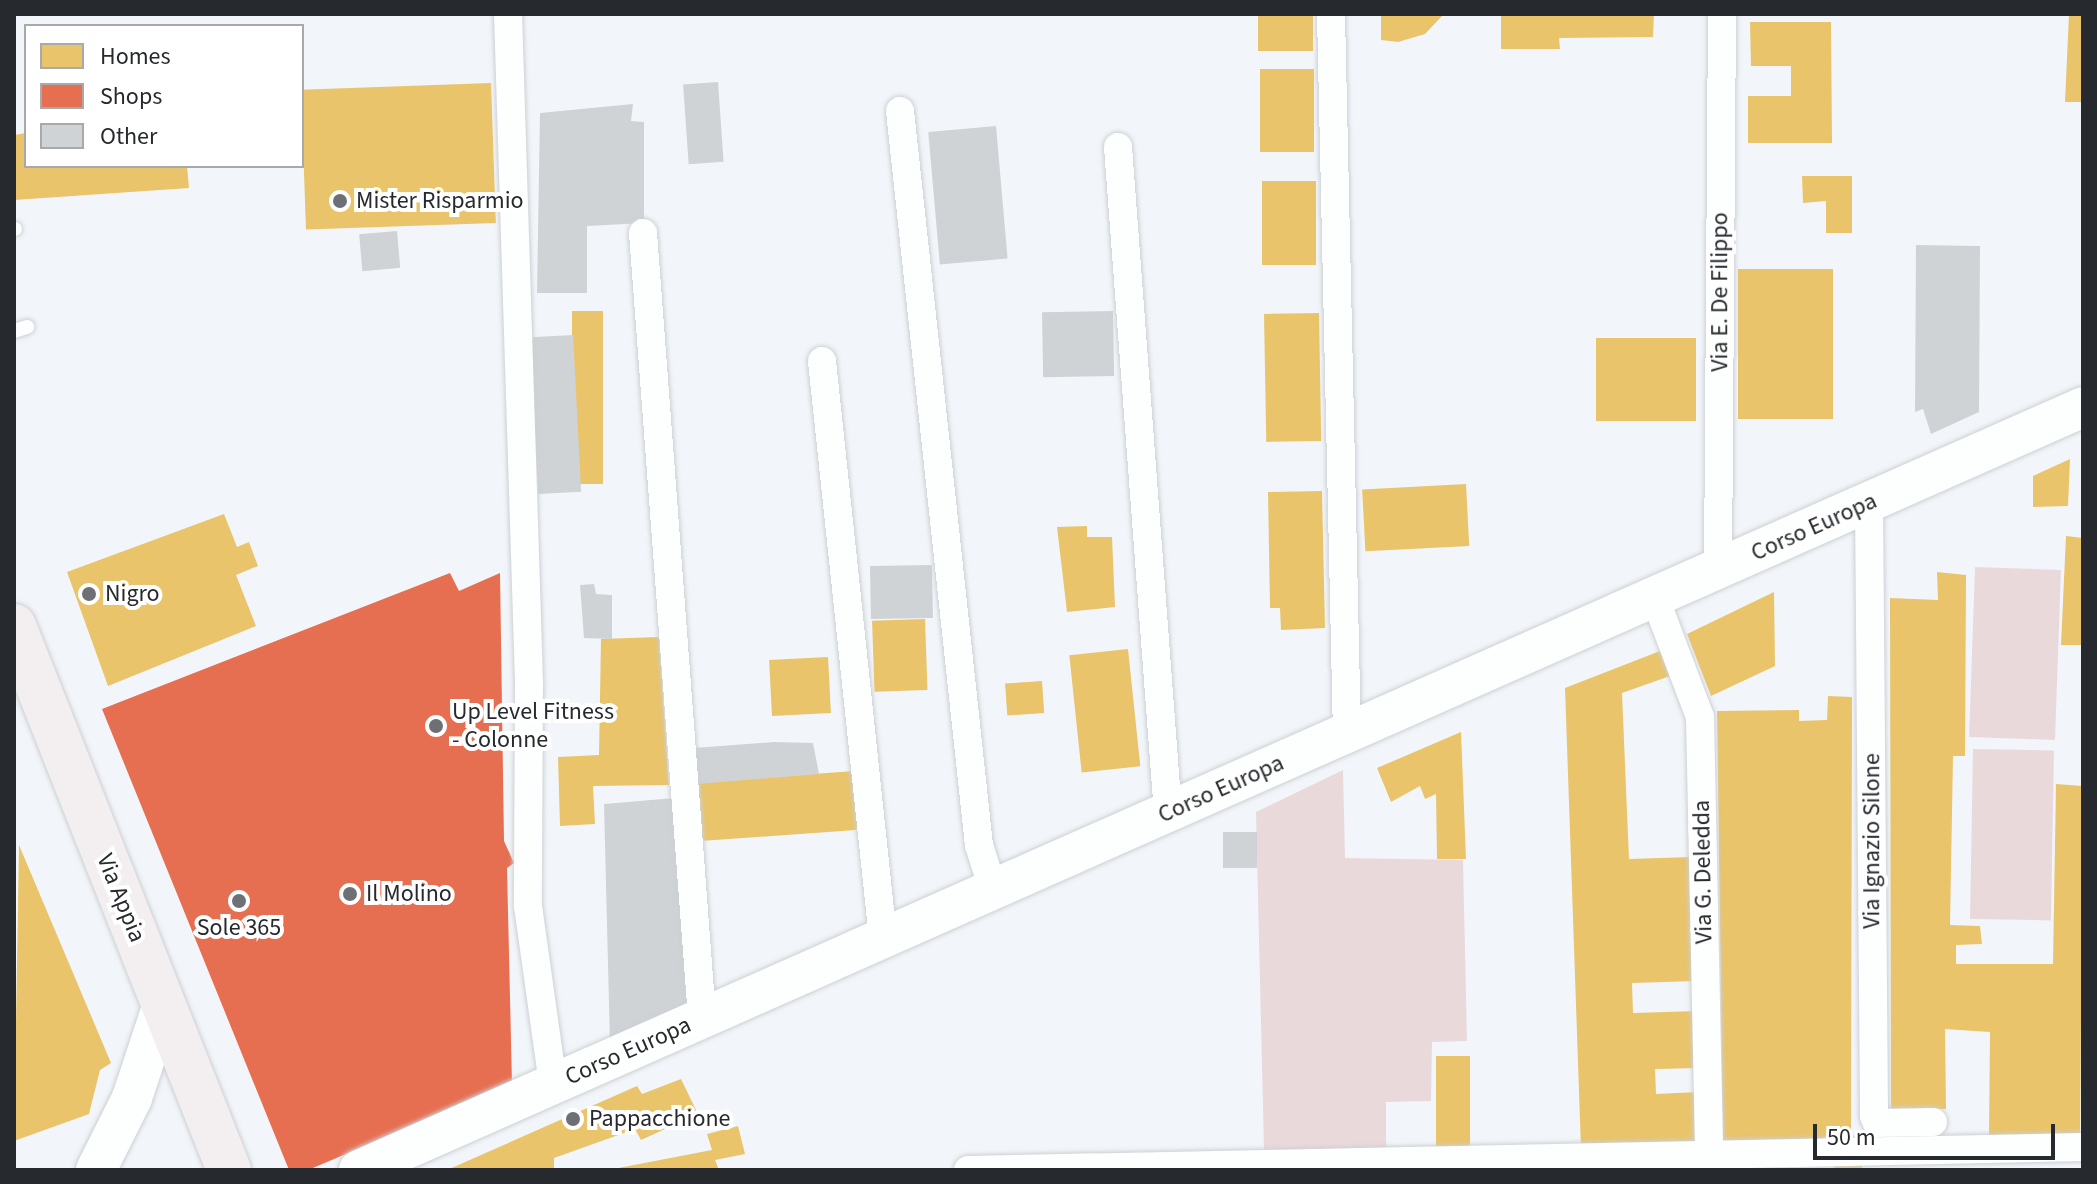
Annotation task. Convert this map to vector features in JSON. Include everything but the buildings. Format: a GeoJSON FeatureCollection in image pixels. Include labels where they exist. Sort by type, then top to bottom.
{"type":"FeatureCollection","features":[{"type":"Feature","properties":{"kind":"main road","name":"Corso Europa"},"geometry":{"type":"LineString","coordinates":[[359,1170],[2083,407]]}},
{"type":"Feature","properties":{"kind":"main road","name":"Via Appia"},"geometry":{"type":"LineString","coordinates":[[14,626],[229,1170]]}},
{"type":"Feature","properties":{"kind":"main road"},"geometry":{"type":"LineString","coordinates":[[96,1170],[132,1098],[163,1004]]}},
{"type":"Feature","properties":{"kind":"street"},"geometry":{"type":"LineString","coordinates":[[508,14],[529,683],[528,906],[553,1084]]}},
{"type":"Feature","properties":{"kind":"street"},"geometry":{"type":"LineString","coordinates":[[1331,14],[1347,734]]}},
{"type":"Feature","properties":{"kind":"street","name":"Via E. De Filippo"},"geometry":{"type":"LineString","coordinates":[[1718,570],[1722,14]]}},
{"type":"Feature","properties":{"kind":"street"},"geometry":{"type":"LineString","coordinates":[[900,111],[979,845],[993,890]]}},
{"type":"Feature","properties":{"kind":"street"},"geometry":{"type":"LineString","coordinates":[[1118,147],[1168,813]]}},
{"type":"Feature","properties":{"kind":"street"},"geometry":{"type":"LineString","coordinates":[[643,233],[702,1018]]}},
{"type":"Feature","properties":{"kind":"street"},"geometry":{"type":"LineString","coordinates":[[822,361],[883,938]]}},
{"type":"Feature","properties":{"kind":"street","name":"Via Ignazio Silone"},"geometry":{"type":"LineString","coordinates":[[1869,502],[1874,1116],[1877,1123],[1933,1122]]}},
{"type":"Feature","properties":{"kind":"street","name":"Via G. Deledda"},"geometry":{"type":"LineString","coordinates":[[1655,598],[1700,717],[1709,1155]]}},
{"type":"Feature","properties":{"kind":"street"},"geometry":{"type":"LineString","coordinates":[[968,1170],[2083,1147]]}},
{"type":"Feature","properties":{"kind":"shaded area"},"geometry":{"type":"Polygon","coordinates":[[[1975,567],[2061,570],[2055,740],[1969,737],[1975,567]]]}},
{"type":"Feature","properties":{"kind":"shaded area"},"geometry":{"type":"Polygon","coordinates":[[[1973,749],[2054,750],[2051,920],[1970,919],[1973,749]]]}},
{"type":"Feature","properties":{"kind":"shaded area"},"geometry":{"type":"Polygon","coordinates":[[[1343,770],[1345,858],[1463,860],[1467,1041],[1432,1042],[1431,1101],[1386,1102],[1386,1152],[1264,1151],[1256,812],[1343,770]]]}},
{"type":"Feature","properties":{"kind":"place","name":"Mister Risparmio"},"geometry":{"type":"Point","coordinates":[340,201]}},
{"type":"Feature","properties":{"kind":"place","name":"Nigro"},"geometry":{"type":"Point","coordinates":[89,594]}},
{"type":"Feature","properties":{"kind":"place","name":"Up Level Fitness - Colonne"},"geometry":{"type":"Point","coordinates":[436,726]}},
{"type":"Feature","properties":{"kind":"place","name":"Il Molino"},"geometry":{"type":"Point","coordinates":[350,894]}},
{"type":"Feature","properties":{"kind":"place","name":"Sole 365"},"geometry":{"type":"Point","coordinates":[239,901]}},
{"type":"Feature","properties":{"kind":"place","name":"Pappacchione"},"geometry":{"type":"Point","coordinates":[573,1119]}}]}
